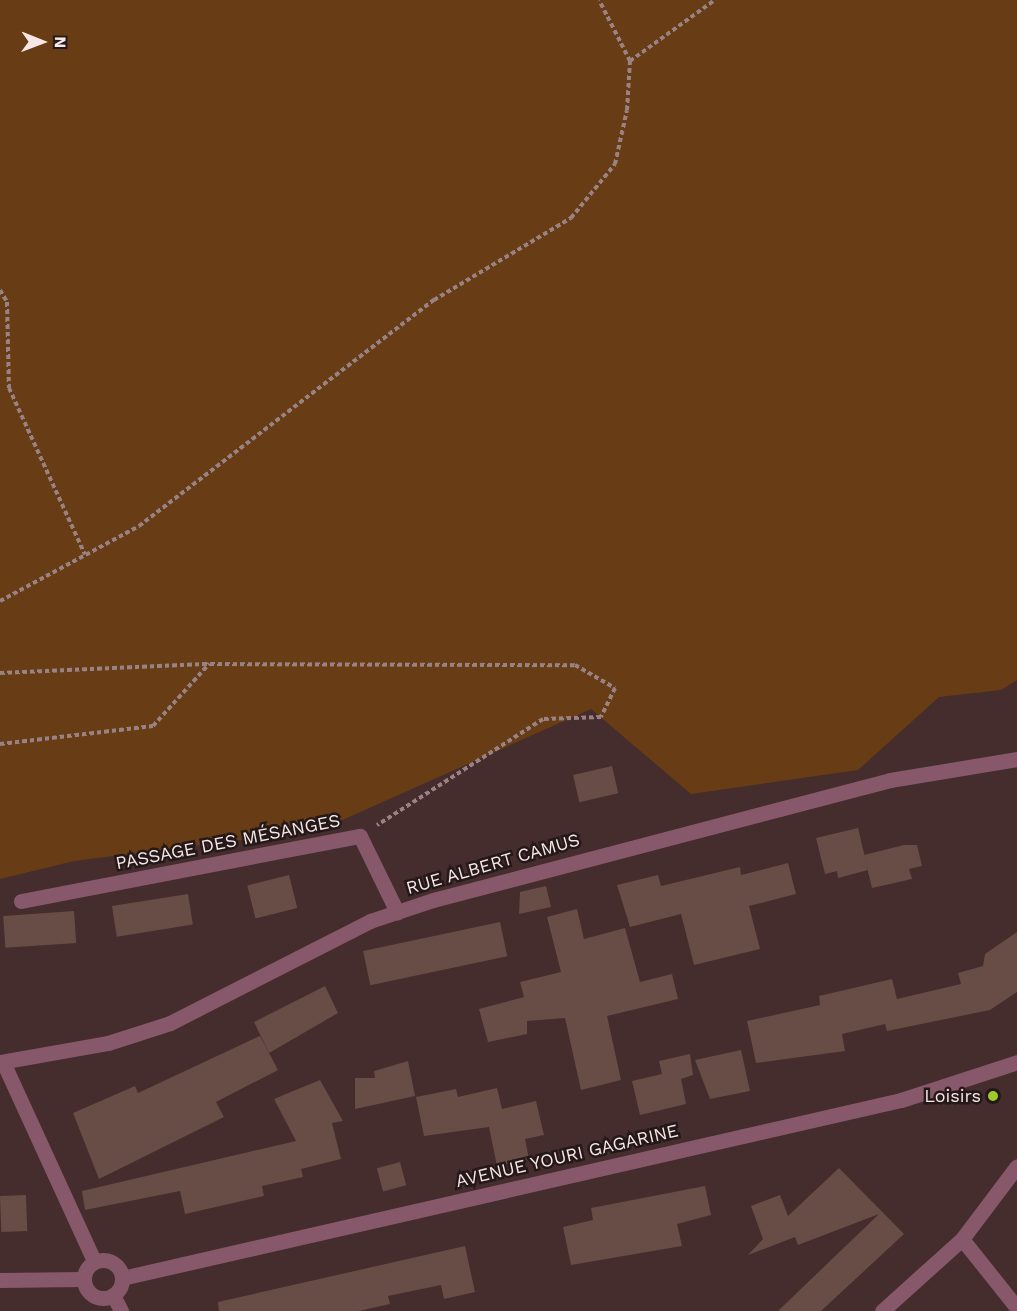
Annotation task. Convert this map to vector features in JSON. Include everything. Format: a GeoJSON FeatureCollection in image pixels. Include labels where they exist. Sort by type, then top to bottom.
{"type":"FeatureCollection","features":[{"type":"Feature","properties":{"kind":"street","name":"RUE ALBERT CAMUS"},"geometry":{"type":"LineString","coordinates":[[2,1062],[108,1042],[170,1023],[397,912],[891,780],[1017,759]]}},
{"type":"Feature","properties":{"kind":"street","name":"PASSAGE DES MÉSANGES"},"geometry":{"type":"LineString","coordinates":[[21,901],[360,836],[397,912]]}},
{"type":"Feature","properties":{"kind":"street"},"geometry":{"type":"LineString","coordinates":[[2,1062],[94,1261]]}},
{"type":"Feature","properties":{"kind":"street","name":"AVENUE YOURI GAGARINE"},"geometry":{"type":"LineString","coordinates":[[122,1278],[901,1100],[1017,1062]]}},
{"type":"Feature","properties":{"kind":"street"},"geometry":{"type":"LineString","coordinates":[[882,1311],[962,1239],[1017,1166]]}},
{"type":"Feature","properties":{"kind":"street"},"geometry":{"type":"LineString","coordinates":[[962,1239],[1017,1308]]}},
{"type":"Feature","properties":{"kind":"street"},"geometry":{"type":"LineString","coordinates":[[94,1261],[115,1263],[122,1278],[113,1295]]}},
{"type":"Feature","properties":{"kind":"street"},"geometry":{"type":"LineString","coordinates":[[83,1279],[94,1261]]}},
{"type":"Feature","properties":{"kind":"street"},"geometry":{"type":"LineString","coordinates":[[83,1279],[94,1296],[113,1295]]}},
{"type":"Feature","properties":{"kind":"street"},"geometry":{"type":"LineString","coordinates":[[0,1280],[83,1279]]}},
{"type":"Feature","properties":{"kind":"street"},"geometry":{"type":"LineString","coordinates":[[113,1295],[121,1311]]}},
{"type":"Feature","properties":{"kind":"path"},"geometry":{"type":"LineString","coordinates":[[0,601],[140,526],[434,300],[571,218],[615,164],[627,110],[630,61],[599,0]]}},
{"type":"Feature","properties":{"kind":"path"},"geometry":{"type":"LineString","coordinates":[[630,61],[716,0]]}},
{"type":"Feature","properties":{"kind":"path"},"geometry":{"type":"LineString","coordinates":[[0,290],[7,302],[9,388],[85,555]]}},
{"type":"Feature","properties":{"kind":"path"},"geometry":{"type":"LineString","coordinates":[[0,673],[210,664],[575,664],[615,688],[601,717],[543,719],[360,836]]}},
{"type":"Feature","properties":{"kind":"path"},"geometry":{"type":"LineString","coordinates":[[0,744],[153,726],[210,664]]}},
{"type":"Feature","properties":{"kind":"shaded area"},"geometry":{"type":"Polygon","coordinates":[[[0,0],[1017,0],[1017,680],[1001,690],[939,697],[858,770],[691,794],[591,709],[320,830],[74,861],[0,879],[0,0]]]}},
{"type":"Feature","properties":{"kind":"building"},"geometry":{"type":"Polygon","coordinates":[[[612,766],[618,793],[579,802],[573,775],[612,766]]]}},
{"type":"Feature","properties":{"kind":"building"},"geometry":{"type":"Polygon","coordinates":[[[858,828],[868,870],[838,878],[837,871],[825,874],[816,838],[858,828]]]}},
{"type":"Feature","properties":{"kind":"building"},"geometry":{"type":"Polygon","coordinates":[[[904,845],[917,845],[922,866],[909,869],[912,879],[872,888],[864,855],[904,845]]]}},
{"type":"Feature","properties":{"kind":"building"},"geometry":{"type":"Polygon","coordinates":[[[788,863],[796,894],[749,906],[760,949],[694,965],[681,914],[630,927],[617,885],[658,875],[661,886],[740,867],[741,875],[788,863]]]}},
{"type":"Feature","properties":{"kind":"building"},"geometry":{"type":"Polygon","coordinates":[[[289,875],[297,908],[256,918],[247,885],[289,875]]]}},
{"type":"Feature","properties":{"kind":"building"},"geometry":{"type":"Polygon","coordinates":[[[546,886],[551,907],[519,914],[520,892],[546,886]]]}},
{"type":"Feature","properties":{"kind":"building"},"geometry":{"type":"Polygon","coordinates":[[[188,894],[193,925],[117,937],[112,906],[188,894]]]}},
{"type":"Feature","properties":{"kind":"building"},"geometry":{"type":"Polygon","coordinates":[[[577,909],[584,939],[625,928],[640,982],[672,974],[678,999],[607,1016],[621,1080],[581,1090],[565,1018],[527,1021],[527,1034],[488,1042],[479,1009],[524,997],[520,982],[561,972],[547,917],[577,909]]]}},
{"type":"Feature","properties":{"kind":"building"},"geometry":{"type":"Polygon","coordinates":[[[74,911],[76,943],[5,948],[3,916],[74,911]]]}},
{"type":"Feature","properties":{"kind":"building"},"geometry":{"type":"Polygon","coordinates":[[[500,922],[507,956],[370,985],[363,951],[500,922]]]}},
{"type":"Feature","properties":{"kind":"building"},"geometry":{"type":"Polygon","coordinates":[[[1017,932],[1017,992],[990,1010],[887,1031],[885,1024],[842,1034],[845,1051],[756,1063],[747,1021],[820,1005],[819,996],[892,979],[897,999],[961,984],[958,973],[983,966],[985,954],[1017,932]]]}},
{"type":"Feature","properties":{"kind":"building"},"geometry":{"type":"Polygon","coordinates":[[[325,986],[338,1013],[269,1053],[254,1022],[325,986]]]}},
{"type":"Feature","properties":{"kind":"building"},"geometry":{"type":"Polygon","coordinates":[[[260,1036],[278,1070],[216,1102],[224,1117],[99,1179],[73,1113],[135,1086],[138,1093],[260,1036]]]}},
{"type":"Feature","properties":{"kind":"building"},"geometry":{"type":"Polygon","coordinates":[[[741,1050],[750,1091],[710,1099],[695,1060],[741,1050]]]}},
{"type":"Feature","properties":{"kind":"building"},"geometry":{"type":"Polygon","coordinates":[[[690,1054],[693,1075],[681,1079],[686,1104],[640,1115],[632,1081],[662,1074],[659,1061],[690,1054]]]}},
{"type":"Feature","properties":{"kind":"building"},"geometry":{"type":"Polygon","coordinates":[[[408,1061],[415,1096],[355,1109],[355,1078],[375,1078],[374,1071],[408,1061]]]}},
{"type":"Feature","properties":{"kind":"building"},"geometry":{"type":"Polygon","coordinates":[[[320,1080],[343,1121],[332,1123],[341,1159],[301,1169],[303,1177],[262,1186],[264,1196],[185,1214],[180,1191],[85,1210],[82,1191],[296,1141],[274,1099],[320,1080]]]}},
{"type":"Feature","properties":{"kind":"building"},"geometry":{"type":"Polygon","coordinates":[[[497,1088],[502,1109],[536,1101],[544,1135],[525,1139],[529,1159],[497,1166],[489,1127],[424,1136],[416,1097],[456,1089],[458,1097],[497,1088]]]}},
{"type":"Feature","properties":{"kind":"building"},"geometry":{"type":"Polygon","coordinates":[[[400,1162],[406,1185],[383,1191],[377,1168],[400,1162]]]}},
{"type":"Feature","properties":{"kind":"building"},"geometry":{"type":"Polygon","coordinates":[[[839,1168],[904,1234],[821,1311],[778,1311],[879,1214],[798,1245],[795,1237],[748,1255],[763,1239],[751,1206],[780,1195],[788,1216],[839,1168]]]}},
{"type":"Feature","properties":{"kind":"building"},"geometry":{"type":"Polygon","coordinates":[[[705,1186],[711,1215],[677,1224],[682,1246],[571,1265],[563,1227],[593,1220],[591,1208],[705,1186]]]}},
{"type":"Feature","properties":{"kind":"building"},"geometry":{"type":"Polygon","coordinates":[[[26,1195],[27,1231],[1,1232],[0,1196],[26,1195]]]}},
{"type":"Feature","properties":{"kind":"building"},"geometry":{"type":"Polygon","coordinates":[[[465,1246],[475,1292],[444,1299],[441,1285],[388,1296],[390,1304],[359,1311],[219,1311],[218,1302],[465,1246]]]}},
{"type":"Feature","properties":{"kind":"place","name":"Loisirs"},"geometry":{"type":"Point","coordinates":[993,1096]}}]}
